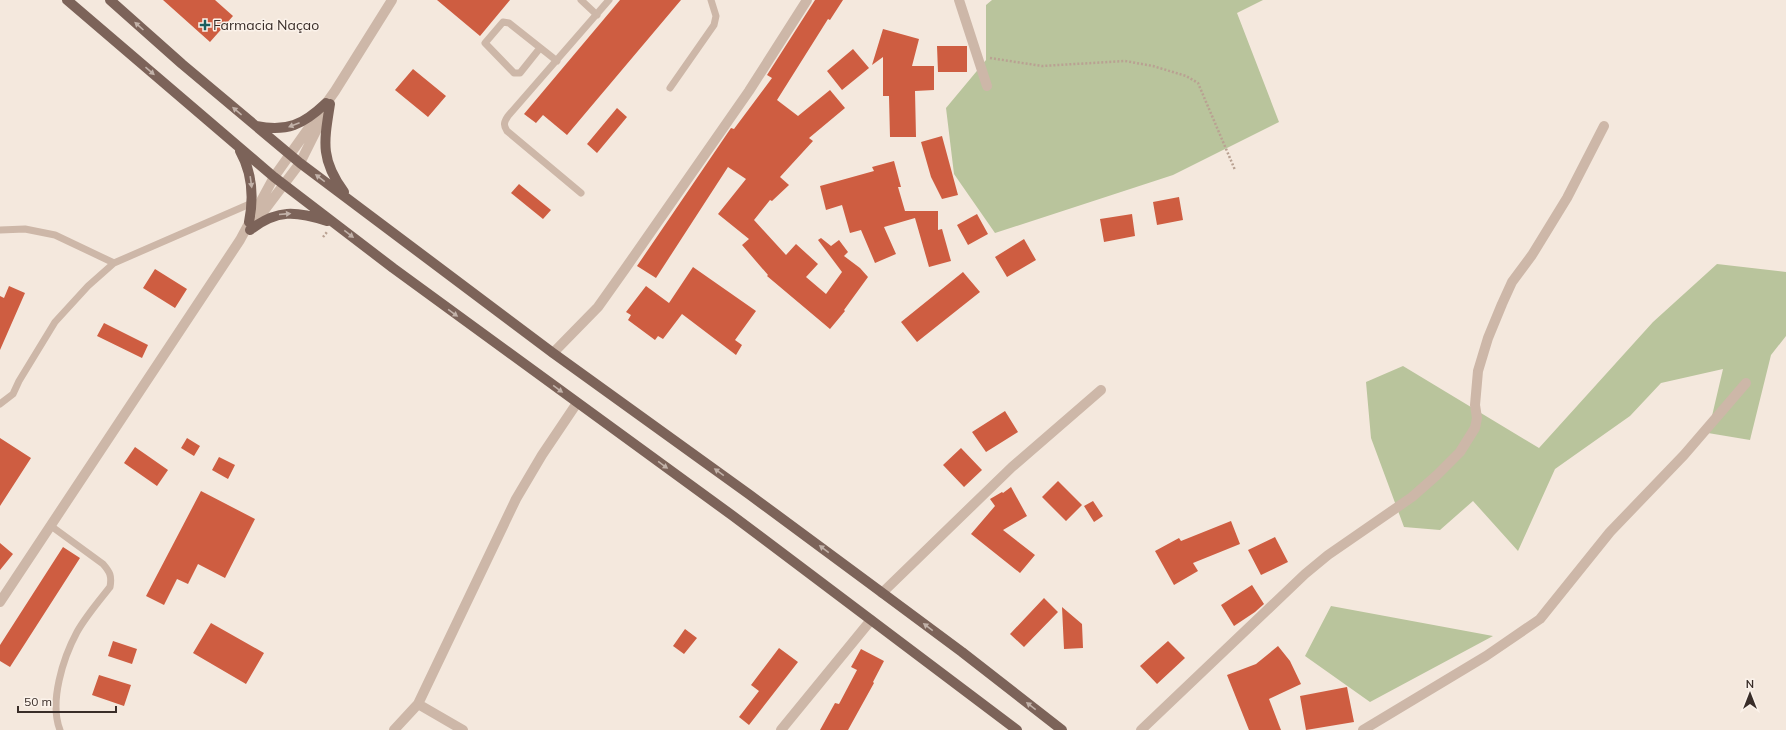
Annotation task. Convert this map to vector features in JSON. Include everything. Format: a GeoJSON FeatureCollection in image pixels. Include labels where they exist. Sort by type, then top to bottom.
{"type":"FeatureCollection","features":[{"type":"Feature","properties":{"kind":"main road"},"geometry":{"type":"LineString","coordinates":[[67,0],[284,185],[393,268],[871,620],[1017,730]]}},
{"type":"Feature","properties":{"kind":"main road"},"geometry":{"type":"LineString","coordinates":[[110,0],[182,64],[300,163],[553,353],[744,490],[962,652],[1062,730]]}},
{"type":"Feature","properties":{"kind":"main road"},"geometry":{"type":"LineString","coordinates":[[255,126],[271,129],[282,129],[292,126],[314,114],[328,104]]}},
{"type":"Feature","properties":{"kind":"main road"},"geometry":{"type":"LineString","coordinates":[[328,104],[325,134],[326,159],[336,181],[351,201]]}},
{"type":"Feature","properties":{"kind":"main road"},"geometry":{"type":"LineString","coordinates":[[237,146],[249,170],[252,203],[249,226],[269,218],[288,214],[308,215],[334,223]]}},
{"type":"Feature","properties":{"kind":"street"},"geometry":{"type":"LineString","coordinates":[[249,226],[284,185],[300,163],[335,91],[392,0]]}},
{"type":"Feature","properties":{"kind":"street"},"geometry":{"type":"LineString","coordinates":[[553,353],[598,307],[748,91],[807,0]]}},
{"type":"Feature","properties":{"kind":"street"},"geometry":{"type":"LineString","coordinates":[[959,0],[988,86]]}},
{"type":"Feature","properties":{"kind":"street"},"geometry":{"type":"LineString","coordinates":[[0,602],[240,240],[249,226],[274,177],[328,104]]}},
{"type":"Feature","properties":{"kind":"street"},"geometry":{"type":"LineString","coordinates":[[1141,730],[1305,574],[1328,555],[1412,497],[1438,475],[1460,452],[1475,428],[1477,418],[1476,405],[1478,371],[1488,338],[1504,298],[1512,282],[1532,255],[1567,198],[1604,126]]}},
{"type":"Feature","properties":{"kind":"street"},"geometry":{"type":"LineString","coordinates":[[1363,730],[1486,656],[1540,619],[1610,532],[1684,455],[1746,383]]}},
{"type":"Feature","properties":{"kind":"street"},"geometry":{"type":"LineString","coordinates":[[882,593],[1012,467],[1100,390]]}},
{"type":"Feature","properties":{"kind":"street"},"geometry":{"type":"LineString","coordinates":[[394,730],[418,704],[516,499],[539,459],[577,403]]}},
{"type":"Feature","properties":{"kind":"street"},"geometry":{"type":"LineString","coordinates":[[781,730],[871,620]]}},
{"type":"Feature","properties":{"kind":"street"},"geometry":{"type":"LineString","coordinates":[[418,704],[463,730]]}},
{"type":"Feature","properties":{"kind":"lane"},"geometry":{"type":"LineString","coordinates":[[581,0],[597,15]]}},
{"type":"Feature","properties":{"kind":"lane"},"geometry":{"type":"LineString","coordinates":[[581,193],[507,131],[504,127],[504,122],[609,0]]}},
{"type":"Feature","properties":{"kind":"lane"},"geometry":{"type":"LineString","coordinates":[[670,88],[714,25],[716,16],[711,0]]}},
{"type":"Feature","properties":{"kind":"lane"},"geometry":{"type":"LineString","coordinates":[[540,48],[518,74],[514,73],[485,43],[503,22],[506,22],[540,48],[557,61]]}},
{"type":"Feature","properties":{"kind":"lane"},"geometry":{"type":"LineString","coordinates":[[0,404],[13,394],[19,381],[55,322],[88,286],[114,263],[252,203]]}},
{"type":"Feature","properties":{"kind":"lane"},"geometry":{"type":"LineString","coordinates":[[0,230],[25,229],[55,235],[114,263]]}},
{"type":"Feature","properties":{"kind":"lane"},"geometry":{"type":"LineString","coordinates":[[51,526],[103,564],[109,571],[111,578],[110,587],[78,632],[65,660],[56,695],[56,720],[60,730]]}},
{"type":"Feature","properties":{"kind":"path"},"geometry":{"type":"LineString","coordinates":[[976,54],[988,58],[1042,66],[1125,61],[1153,66],[1186,76],[1198,83],[1235,170]]}},
{"type":"Feature","properties":{"kind":"green space"},"geometry":{"type":"Polygon","coordinates":[[[992,0],[1263,0],[1237,13],[1279,122],[1173,175],[995,233],[954,174],[946,108],[986,60],[986,5],[992,0]]]}},
{"type":"Feature","properties":{"kind":"green space"},"geometry":{"type":"Polygon","coordinates":[[[1717,264],[1786,272],[1786,336],[1771,355],[1750,440],[1708,433],[1723,369],[1661,383],[1630,416],[1555,469],[1518,551],[1473,501],[1440,530],[1404,527],[1371,438],[1366,382],[1403,366],[1539,448],[1653,322],[1717,264]]]}},
{"type":"Feature","properties":{"kind":"green space"},"geometry":{"type":"Polygon","coordinates":[[[1331,606],[1493,636],[1370,702],[1305,656],[1331,606]]]}},
{"type":"Feature","properties":{"kind":"building"},"geometry":{"type":"Polygon","coordinates":[[[163,0],[215,0],[233,16],[210,42],[163,0]]]}},
{"type":"Feature","properties":{"kind":"building"},"geometry":{"type":"Polygon","coordinates":[[[437,0],[510,0],[480,36],[437,0]]]}},
{"type":"Feature","properties":{"kind":"building"},"geometry":{"type":"Polygon","coordinates":[[[620,0],[681,0],[567,135],[543,115],[536,123],[524,114],[620,0]]]}},
{"type":"Feature","properties":{"kind":"building"},"geometry":{"type":"Polygon","coordinates":[[[815,0],[843,0],[830,20],[828,19],[777,100],[798,116],[830,90],[845,108],[809,138],[813,141],[780,177],[789,185],[772,201],[770,200],[754,220],[786,255],[796,244],[818,264],[806,277],[826,294],[842,272],[818,240],[821,238],[831,246],[839,240],[848,252],[844,256],[860,268],[868,277],[844,310],[845,311],[830,329],[767,276],[768,275],[742,245],[749,239],[718,214],[746,179],[728,167],[656,278],[637,266],[731,128],[734,129],[772,78],[767,75],[815,0]]]}},
{"type":"Feature","properties":{"kind":"building"},"geometry":{"type":"Polygon","coordinates":[[[883,29],[919,39],[912,66],[934,66],[934,90],[915,91],[916,137],[890,137],[889,96],[883,96],[883,57],[872,65],[883,29]]]}},
{"type":"Feature","properties":{"kind":"building"},"geometry":{"type":"Polygon","coordinates":[[[937,46],[967,46],[967,72],[938,72],[937,46]]]}},
{"type":"Feature","properties":{"kind":"building"},"geometry":{"type":"Polygon","coordinates":[[[853,49],[869,68],[842,90],[827,71],[853,49]]]}},
{"type":"Feature","properties":{"kind":"building"},"geometry":{"type":"Polygon","coordinates":[[[413,69],[446,96],[428,117],[395,90],[413,69]]]}},
{"type":"Feature","properties":{"kind":"building"},"geometry":{"type":"Polygon","coordinates":[[[617,108],[627,117],[597,153],[587,144],[617,108]]]}},
{"type":"Feature","properties":{"kind":"building"},"geometry":{"type":"Polygon","coordinates":[[[942,136],[958,195],[942,199],[931,177],[921,142],[942,136]]]}},
{"type":"Feature","properties":{"kind":"building"},"geometry":{"type":"Polygon","coordinates":[[[894,161],[901,187],[898,187],[905,211],[938,211],[938,230],[942,229],[951,261],[929,267],[915,218],[884,227],[896,254],[875,263],[861,230],[850,233],[842,205],[826,210],[820,186],[874,171],[872,167],[894,161]]]}},
{"type":"Feature","properties":{"kind":"building"},"geometry":{"type":"Polygon","coordinates":[[[519,184],[551,210],[543,219],[511,193],[519,184]]]}},
{"type":"Feature","properties":{"kind":"building"},"geometry":{"type":"Polygon","coordinates":[[[1179,197],[1183,220],[1157,225],[1153,202],[1179,197]]]}},
{"type":"Feature","properties":{"kind":"building"},"geometry":{"type":"Polygon","coordinates":[[[977,214],[988,234],[968,245],[957,225],[977,214]]]}},
{"type":"Feature","properties":{"kind":"building"},"geometry":{"type":"Polygon","coordinates":[[[1132,214],[1135,236],[1104,242],[1100,219],[1132,214]]]}},
{"type":"Feature","properties":{"kind":"building"},"geometry":{"type":"Polygon","coordinates":[[[1024,239],[1036,260],[1007,277],[995,257],[1024,239]]]}},
{"type":"Feature","properties":{"kind":"building"},"geometry":{"type":"Polygon","coordinates":[[[693,267],[756,311],[735,340],[742,345],[736,355],[682,314],[663,339],[658,336],[655,340],[628,320],[631,315],[626,312],[646,286],[669,303],[693,267]]]}},
{"type":"Feature","properties":{"kind":"building"},"geometry":{"type":"Polygon","coordinates":[[[155,269],[187,289],[175,308],[143,288],[155,269]]]}},
{"type":"Feature","properties":{"kind":"building"},"geometry":{"type":"Polygon","coordinates":[[[963,272],[980,292],[917,342],[901,322],[963,272]]]}},
{"type":"Feature","properties":{"kind":"building"},"geometry":{"type":"Polygon","coordinates":[[[9,286],[25,293],[0,350],[0,296],[4,298],[9,286]]]}},
{"type":"Feature","properties":{"kind":"building"},"geometry":{"type":"Polygon","coordinates":[[[104,323],[148,345],[142,358],[97,336],[104,323]]]}},
{"type":"Feature","properties":{"kind":"building"},"geometry":{"type":"Polygon","coordinates":[[[1005,411],[1018,432],[986,452],[972,432],[1005,411]]]}},
{"type":"Feature","properties":{"kind":"building"},"geometry":{"type":"Polygon","coordinates":[[[0,438],[31,458],[0,506],[0,438]]]}},
{"type":"Feature","properties":{"kind":"building"},"geometry":{"type":"Polygon","coordinates":[[[187,438],[200,446],[194,456],[181,448],[187,438]]]}},
{"type":"Feature","properties":{"kind":"building"},"geometry":{"type":"Polygon","coordinates":[[[135,447],[168,470],[157,486],[124,463],[135,447]]]}},
{"type":"Feature","properties":{"kind":"building"},"geometry":{"type":"Polygon","coordinates":[[[961,448],[982,470],[964,487],[943,465],[961,448]]]}},
{"type":"Feature","properties":{"kind":"building"},"geometry":{"type":"Polygon","coordinates":[[[219,457],[235,465],[228,479],[212,470],[219,457]]]}},
{"type":"Feature","properties":{"kind":"building"},"geometry":{"type":"Polygon","coordinates":[[[1058,481],[1082,505],[1066,521],[1042,497],[1058,481]]]}},
{"type":"Feature","properties":{"kind":"building"},"geometry":{"type":"Polygon","coordinates":[[[1011,487],[1027,516],[1003,530],[1035,555],[1020,573],[971,534],[995,506],[990,499],[1002,492],[1003,493],[1011,487]]]}},
{"type":"Feature","properties":{"kind":"building"},"geometry":{"type":"Polygon","coordinates":[[[201,491],[255,519],[225,578],[198,564],[188,584],[177,579],[164,605],[146,596],[201,491]]]}},
{"type":"Feature","properties":{"kind":"building"},"geometry":{"type":"Polygon","coordinates":[[[1093,501],[1103,516],[1094,522],[1084,506],[1093,501]]]}},
{"type":"Feature","properties":{"kind":"building"},"geometry":{"type":"Polygon","coordinates":[[[1231,521],[1240,544],[1193,563],[1198,571],[1174,585],[1155,551],[1179,538],[1181,541],[1231,521]]]}},
{"type":"Feature","properties":{"kind":"building"},"geometry":{"type":"Polygon","coordinates":[[[1275,537],[1288,562],[1261,575],[1248,550],[1275,537]]]}},
{"type":"Feature","properties":{"kind":"building"},"geometry":{"type":"Polygon","coordinates":[[[0,543],[13,554],[0,570],[0,543]]]}},
{"type":"Feature","properties":{"kind":"building"},"geometry":{"type":"Polygon","coordinates":[[[63,547],[80,558],[10,667],[0,661],[0,645],[63,547]]]}},
{"type":"Feature","properties":{"kind":"building"},"geometry":{"type":"Polygon","coordinates":[[[1252,585],[1264,604],[1234,626],[1221,605],[1252,585]]]}},
{"type":"Feature","properties":{"kind":"building"},"geometry":{"type":"Polygon","coordinates":[[[1044,598],[1058,612],[1024,647],[1010,634],[1044,598]]]}},
{"type":"Feature","properties":{"kind":"building"},"geometry":{"type":"Polygon","coordinates":[[[1062,607],[1082,624],[1083,648],[1064,649],[1062,607]]]}},
{"type":"Feature","properties":{"kind":"building"},"geometry":{"type":"Polygon","coordinates":[[[211,623],[264,653],[246,684],[193,653],[211,623]]]}},
{"type":"Feature","properties":{"kind":"building"},"geometry":{"type":"Polygon","coordinates":[[[685,629],[697,638],[684,654],[673,646],[685,629]]]}},
{"type":"Feature","properties":{"kind":"building"},"geometry":{"type":"Polygon","coordinates":[[[113,641],[137,649],[132,664],[108,656],[113,641]]]}},
{"type":"Feature","properties":{"kind":"building"},"geometry":{"type":"Polygon","coordinates":[[[1168,641],[1185,658],[1157,684],[1140,666],[1168,641]]]}},
{"type":"Feature","properties":{"kind":"building"},"geometry":{"type":"Polygon","coordinates":[[[1278,646],[1290,661],[1301,684],[1269,699],[1281,730],[1249,730],[1227,675],[1256,664],[1278,646]]]}},
{"type":"Feature","properties":{"kind":"building"},"geometry":{"type":"Polygon","coordinates":[[[779,648],[798,662],[749,725],[739,717],[759,691],[751,685],[779,648]]]}},
{"type":"Feature","properties":{"kind":"building"},"geometry":{"type":"Polygon","coordinates":[[[861,649],[884,661],[873,682],[874,683],[848,730],[820,730],[835,703],[839,704],[857,670],[851,667],[861,649]]]}},
{"type":"Feature","properties":{"kind":"building"},"geometry":{"type":"Polygon","coordinates":[[[99,675],[131,685],[124,706],[92,695],[99,675]]]}},
{"type":"Feature","properties":{"kind":"building"},"geometry":{"type":"Polygon","coordinates":[[[1347,687],[1354,722],[1306,730],[1300,696],[1347,687]]]}},
{"type":"Feature","properties":{"kind":"place","name":"Farmacia Naçao"},"geometry":{"type":"Point","coordinates":[205,25]}}]}
